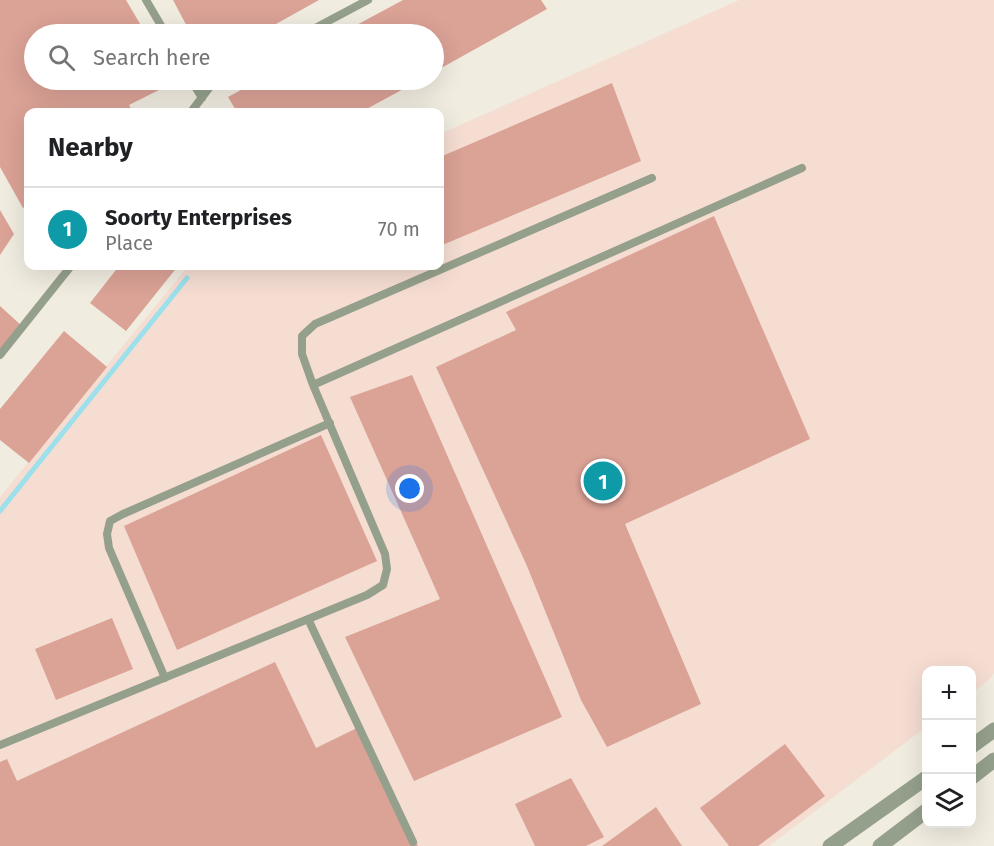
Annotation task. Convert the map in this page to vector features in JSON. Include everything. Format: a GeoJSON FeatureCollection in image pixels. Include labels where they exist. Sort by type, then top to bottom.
{"type":"FeatureCollection","features":[{"type":"Feature","properties":{"kind":"street"},"geometry":{"type":"LineString","coordinates":[[976,743],[994,730]]}},
{"type":"Feature","properties":{"kind":"street"},"geometry":{"type":"LineString","coordinates":[[976,774],[994,760]]}},
{"type":"Feature","properties":{"kind":"street"},"geometry":{"type":"LineString","coordinates":[[830,846],[922,782]]}},
{"type":"Feature","properties":{"kind":"street"},"geometry":{"type":"LineString","coordinates":[[880,846],[922,815]]}},
{"type":"Feature","properties":{"kind":"lane"},"geometry":{"type":"LineString","coordinates":[[146,0],[159,24]]}},
{"type":"Feature","properties":{"kind":"lane"},"geometry":{"type":"LineString","coordinates":[[323,24],[368,0]]}},
{"type":"Feature","properties":{"kind":"lane"},"geometry":{"type":"LineString","coordinates":[[197,90],[202,98]]}},
{"type":"Feature","properties":{"kind":"lane"},"geometry":{"type":"LineString","coordinates":[[193,108],[208,90]]}},
{"type":"Feature","properties":{"kind":"lane"},"geometry":{"type":"LineString","coordinates":[[313,385],[802,168]]}},
{"type":"Feature","properties":{"kind":"lane"},"geometry":{"type":"LineString","coordinates":[[444,268],[651,178]]}},
{"type":"Feature","properties":{"kind":"lane"},"geometry":{"type":"LineString","coordinates":[[0,355],[67,270]]}},
{"type":"Feature","properties":{"kind":"lane"},"geometry":{"type":"LineString","coordinates":[[0,745],[367,595],[383,585],[387,569],[385,554],[313,385],[302,354],[302,336],[315,324],[439,270]]}},
{"type":"Feature","properties":{"kind":"lane"},"geometry":{"type":"LineString","coordinates":[[165,678],[109,548],[107,534],[110,521],[330,423]]}},
{"type":"Feature","properties":{"kind":"lane"},"geometry":{"type":"LineString","coordinates":[[308,619],[413,843]]}},
{"type":"Feature","properties":{"kind":"shaded area"},"geometry":{"type":"Polygon","coordinates":[[[739,0],[994,0],[994,673],[990,679],[976,690],[976,666],[922,666],[922,730],[769,846],[0,846],[0,497],[185,270],[444,270],[444,132],[739,0]]]}},
{"type":"Feature","properties":{"kind":"building"},"geometry":{"type":"Polygon","coordinates":[[[0,0],[126,0],[140,24],[24,24],[24,90],[159,90],[129,105],[131,108],[24,108],[23,208],[0,167],[0,0]]]}},
{"type":"Feature","properties":{"kind":"building"},"geometry":{"type":"Polygon","coordinates":[[[173,0],[319,0],[276,24],[186,24],[173,0]]]}},
{"type":"Feature","properties":{"kind":"building"},"geometry":{"type":"Polygon","coordinates":[[[403,0],[541,0],[547,9],[444,66],[444,24],[359,24],[403,0]]]}},
{"type":"Feature","properties":{"kind":"building"},"geometry":{"type":"Polygon","coordinates":[[[612,83],[641,161],[444,244],[444,155],[612,83]]]}},
{"type":"Feature","properties":{"kind":"building"},"geometry":{"type":"Polygon","coordinates":[[[241,90],[402,90],[368,108],[235,108],[228,97],[241,90]]]}},
{"type":"Feature","properties":{"kind":"building"},"geometry":{"type":"Polygon","coordinates":[[[0,210],[14,234],[0,255],[0,210]]]}},
{"type":"Feature","properties":{"kind":"building"},"geometry":{"type":"Polygon","coordinates":[[[714,216],[810,439],[625,524],[701,704],[607,747],[581,700],[527,566],[436,367],[516,330],[506,312],[714,216]]]}},
{"type":"Feature","properties":{"kind":"building"},"geometry":{"type":"Polygon","coordinates":[[[116,270],[175,270],[126,331],[90,303],[116,270]]]}},
{"type":"Feature","properties":{"kind":"building"},"geometry":{"type":"Polygon","coordinates":[[[0,306],[23,327],[0,353],[0,306]]]}},
{"type":"Feature","properties":{"kind":"building"},"geometry":{"type":"Polygon","coordinates":[[[64,331],[107,367],[29,463],[0,440],[0,409],[64,331]]]}},
{"type":"Feature","properties":{"kind":"building"},"geometry":{"type":"Polygon","coordinates":[[[412,375],[562,717],[414,781],[345,637],[440,599],[350,397],[412,375]]]}},
{"type":"Feature","properties":{"kind":"building"},"geometry":{"type":"Polygon","coordinates":[[[321,435],[377,561],[177,650],[124,526],[321,435]]]}},
{"type":"Feature","properties":{"kind":"building"},"geometry":{"type":"Polygon","coordinates":[[[112,618],[133,669],[56,700],[35,649],[112,618]]]}},
{"type":"Feature","properties":{"kind":"building"},"geometry":{"type":"Polygon","coordinates":[[[275,662],[316,748],[359,727],[418,846],[0,846],[0,762],[7,759],[17,781],[275,662]]]}},
{"type":"Feature","properties":{"kind":"building"},"geometry":{"type":"Polygon","coordinates":[[[785,744],[825,796],[758,846],[729,846],[700,808],[785,744]]]}},
{"type":"Feature","properties":{"kind":"building"},"geometry":{"type":"Polygon","coordinates":[[[571,778],[604,837],[586,846],[535,846],[515,804],[571,778]]]}},
{"type":"Feature","properties":{"kind":"building"},"geometry":{"type":"Polygon","coordinates":[[[656,807],[682,846],[602,846],[656,807]]]}},
{"type":"Feature","properties":{"kind":"waterway"},"geometry":{"type":"LineString","coordinates":[[0,511],[187,278]]}},
{"type":"Feature","properties":{"kind":"place","name":"Soorty Enterprises"},"geometry":{"type":"Point","coordinates":[603,481]}}]}
